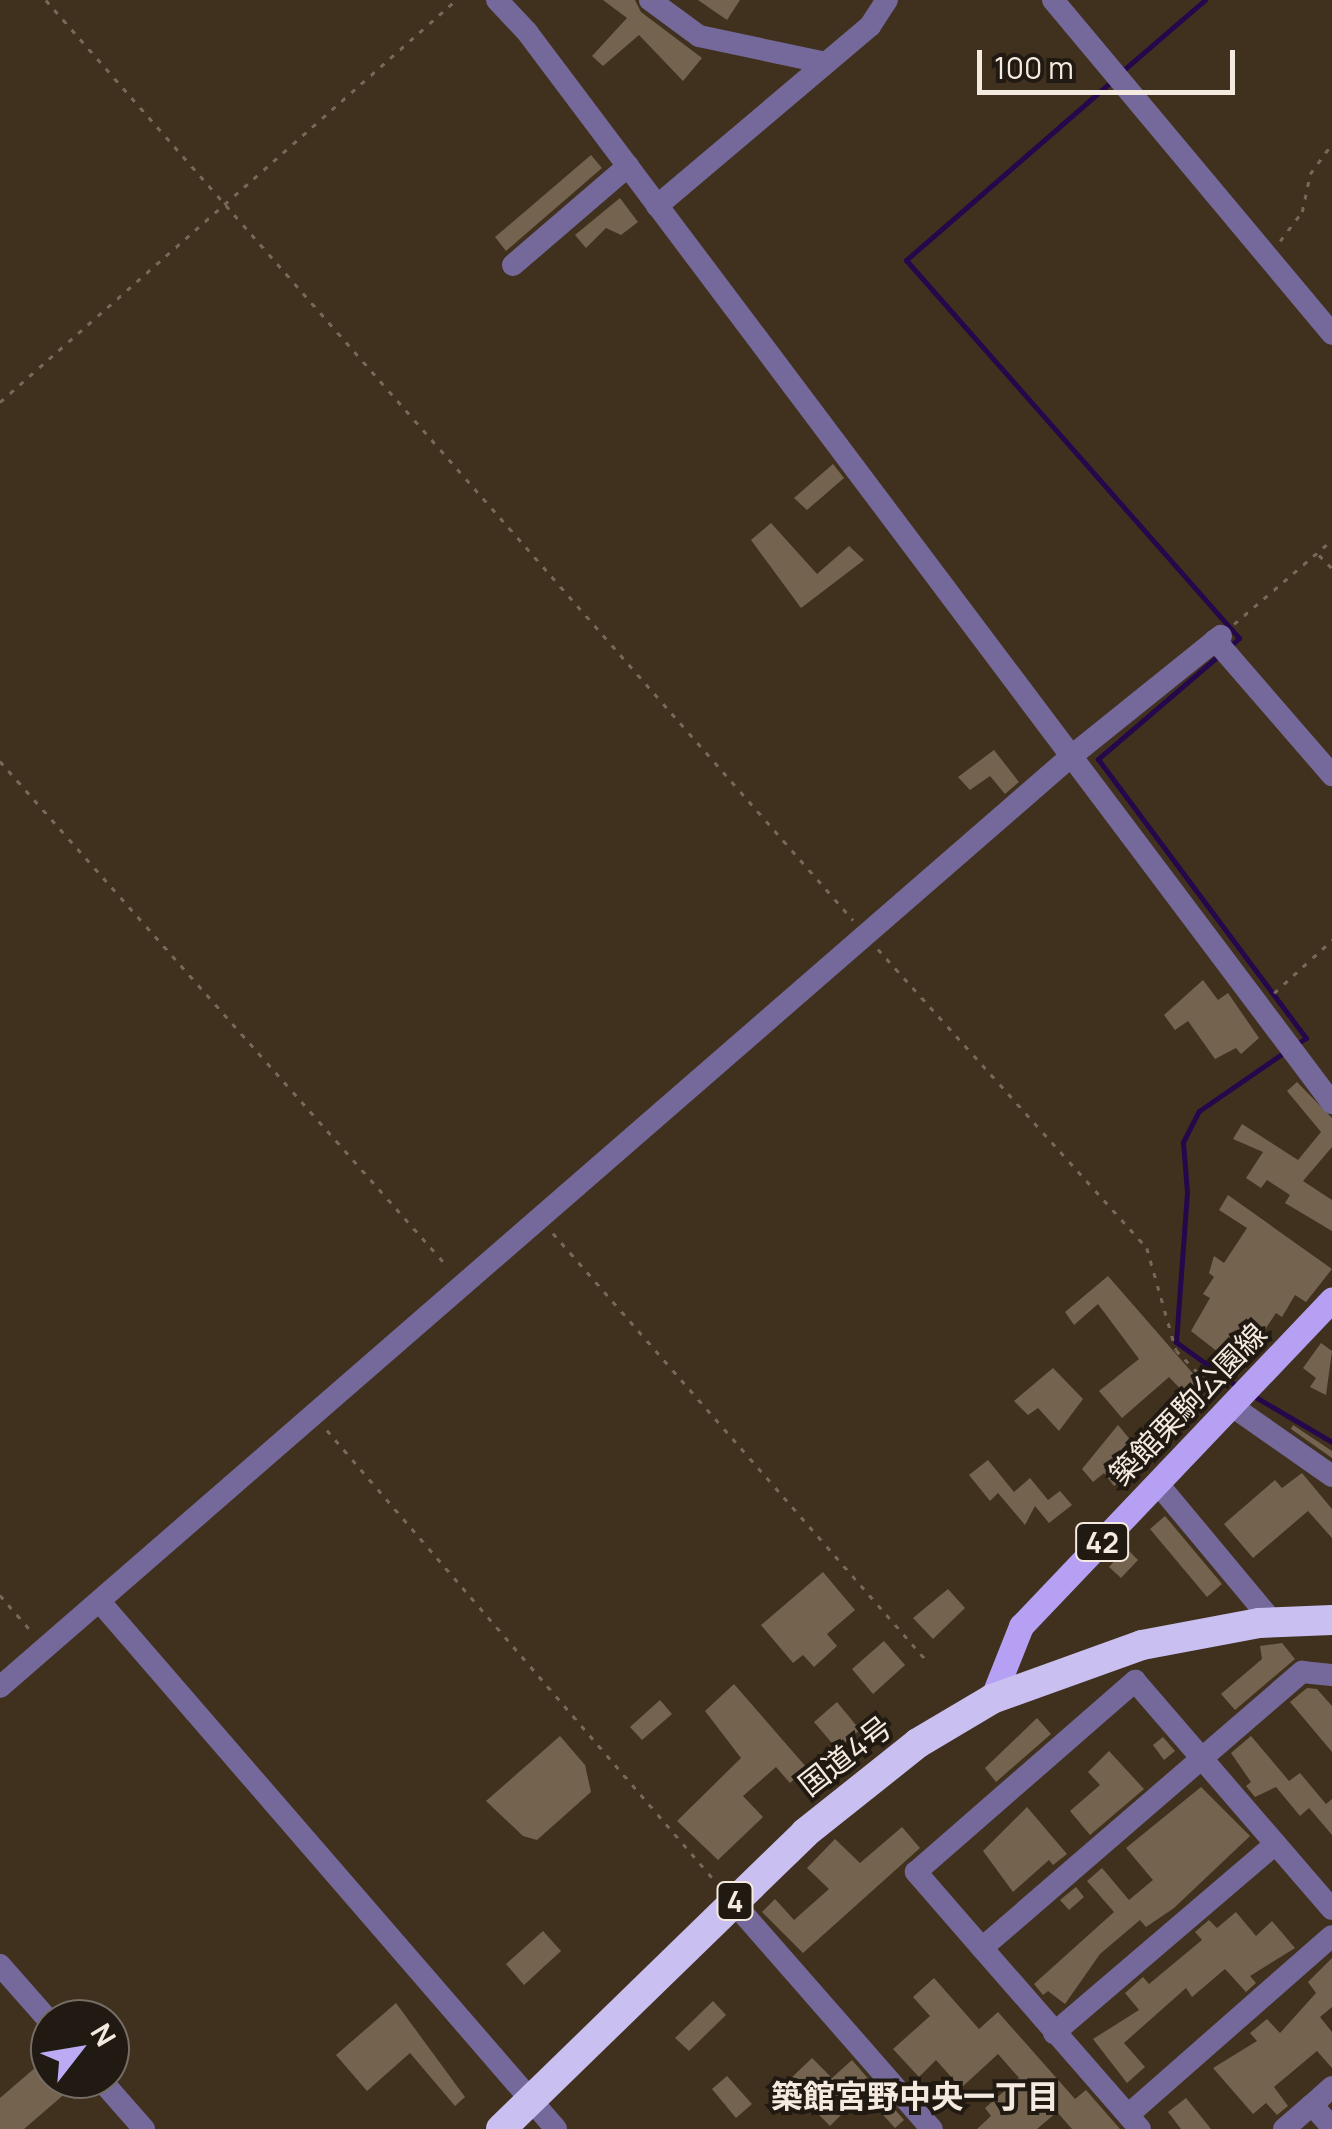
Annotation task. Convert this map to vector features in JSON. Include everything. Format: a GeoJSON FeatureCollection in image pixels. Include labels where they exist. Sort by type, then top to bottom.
{"type":"FeatureCollection","features":[{"type":"Feature","properties":{"kind":"highway","name":"国道4号"},"geometry":{"type":"LineString","coordinates":[[500,2129],[733,1902],[862,1784],[992,1700],[1142,1645],[1273,1622],[1332,1620]]}},
{"type":"Feature","properties":{"kind":"main road","name":"築館栗駒公園線"},"geometry":{"type":"LineString","coordinates":[[992,1700],[1009,1642],[1021,1626],[1332,1299]]}},
{"type":"Feature","properties":{"kind":"street"},"geometry":{"type":"LineString","coordinates":[[497,0],[628,166],[1069,758],[1332,1102]]}},
{"type":"Feature","properties":{"kind":"street"},"geometry":{"type":"LineString","coordinates":[[650,0],[699,36],[826,64]]}},
{"type":"Feature","properties":{"kind":"street"},"geometry":{"type":"LineString","coordinates":[[657,206],[870,26],[887,0]]}},
{"type":"Feature","properties":{"kind":"street"},"geometry":{"type":"LineString","coordinates":[[1052,0],[1332,334]]}},
{"type":"Feature","properties":{"kind":"street"},"geometry":{"type":"LineString","coordinates":[[513,265],[628,166]]}},
{"type":"Feature","properties":{"kind":"street"},"geometry":{"type":"LineString","coordinates":[[0,1688],[869,938],[1069,758],[1225,640],[1332,776]]}},
{"type":"Feature","properties":{"kind":"street"},"geometry":{"type":"LineString","coordinates":[[1241,1396],[1332,1476]]}},
{"type":"Feature","properties":{"kind":"street"},"geometry":{"type":"LineString","coordinates":[[1158,1484],[1273,1622]]}},
{"type":"Feature","properties":{"kind":"street"},"geometry":{"type":"LineString","coordinates":[[100,1602],[556,2129]]}},
{"type":"Feature","properties":{"kind":"street"},"geometry":{"type":"LineString","coordinates":[[982,1948],[1302,1672],[1332,1675]]}},
{"type":"Feature","properties":{"kind":"street"},"geometry":{"type":"LineString","coordinates":[[1332,1910],[1135,1681],[916,1872],[1134,2122],[1332,1936]]}},
{"type":"Feature","properties":{"kind":"street"},"geometry":{"type":"LineString","coordinates":[[1054,2032],[1275,1844]]}},
{"type":"Feature","properties":{"kind":"street"},"geometry":{"type":"LineString","coordinates":[[733,1902],[932,2129]]}},
{"type":"Feature","properties":{"kind":"street"},"geometry":{"type":"LineString","coordinates":[[0,1965],[30,1999]]}},
{"type":"Feature","properties":{"kind":"street"},"geometry":{"type":"LineString","coordinates":[[1284,2129],[1332,2088]]}},
{"type":"Feature","properties":{"kind":"street"},"geometry":{"type":"LineString","coordinates":[[118,2099],[144,2129]]}},
{"type":"Feature","properties":{"kind":"street"},"geometry":{"type":"LineString","coordinates":[[1312,2105],[1332,2127]]}},
{"type":"Feature","properties":{"kind":"path"},"geometry":{"type":"LineString","coordinates":[[46,0],[869,938],[1147,1248],[1176,1350],[1241,1396]]}},
{"type":"Feature","properties":{"kind":"path"},"geometry":{"type":"LineString","coordinates":[[0,402],[456,0]]}},
{"type":"Feature","properties":{"kind":"path"},"geometry":{"type":"LineString","coordinates":[[1264,256],[1293,228],[1310,174],[1332,144]]}},
{"type":"Feature","properties":{"kind":"path"},"geometry":{"type":"LineString","coordinates":[[1225,640],[1332,540]]}},
{"type":"Feature","properties":{"kind":"path"},"geometry":{"type":"LineString","coordinates":[[1318,553],[1332,568]]}},
{"type":"Feature","properties":{"kind":"path"},"geometry":{"type":"LineString","coordinates":[[0,761],[466,1287]]}},
{"type":"Feature","properties":{"kind":"path"},"geometry":{"type":"LineString","coordinates":[[1282,984],[1332,940]]}},
{"type":"Feature","properties":{"kind":"path"},"geometry":{"type":"LineString","coordinates":[[542,1221],[927,1661]]}},
{"type":"Feature","properties":{"kind":"path"},"geometry":{"type":"LineString","coordinates":[[316,1418],[733,1902]]}},
{"type":"Feature","properties":{"kind":"path"},"geometry":{"type":"LineString","coordinates":[[0,1595],[46,1648]]}},
{"type":"Feature","properties":{"kind":"building"},"geometry":{"type":"Polygon","coordinates":[[[603,0],[635,0],[641,12],[702,58],[683,81],[639,35],[603,66],[592,56],[627,18],[603,0]]]}},
{"type":"Feature","properties":{"kind":"building"},"geometry":{"type":"Polygon","coordinates":[[[698,0],[740,0],[727,20],[698,0]]]}},
{"type":"Feature","properties":{"kind":"building"},"geometry":{"type":"Polygon","coordinates":[[[591,155],[602,168],[506,251],[495,237],[591,155]]]}},
{"type":"Feature","properties":{"kind":"building"},"geometry":{"type":"Polygon","coordinates":[[[620,198],[638,222],[621,235],[606,228],[586,248],[575,235],[620,198]]]}},
{"type":"Feature","properties":{"kind":"building"},"geometry":{"type":"Polygon","coordinates":[[[833,464],[844,478],[807,510],[794,498],[833,464]]]}},
{"type":"Feature","properties":{"kind":"building"},"geometry":{"type":"Polygon","coordinates":[[[771,523],[817,574],[849,546],[864,560],[801,608],[751,540],[771,523]]]}},
{"type":"Feature","properties":{"kind":"building"},"geometry":{"type":"Polygon","coordinates":[[[994,750],[1019,782],[1005,794],[990,776],[970,790],[958,777],[994,750]]]}},
{"type":"Feature","properties":{"kind":"building"},"geometry":{"type":"Polygon","coordinates":[[[1203,980],[1218,1000],[1228,993],[1259,1038],[1241,1054],[1236,1048],[1215,1059],[1188,1021],[1175,1030],[1164,1015],[1203,980]]]}},
{"type":"Feature","properties":{"kind":"building"},"geometry":{"type":"Polygon","coordinates":[[[1297,1082],[1332,1118],[1332,1147],[1303,1181],[1332,1200],[1332,1231],[1285,1203],[1290,1195],[1267,1180],[1261,1188],[1246,1178],[1263,1152],[1233,1139],[1242,1124],[1298,1160],[1321,1132],[1287,1091],[1297,1082]]]}},
{"type":"Feature","properties":{"kind":"building"},"geometry":{"type":"Polygon","coordinates":[[[1228,1195],[1332,1269],[1306,1302],[1295,1295],[1282,1317],[1276,1313],[1262,1334],[1256,1330],[1236,1366],[1191,1331],[1210,1298],[1203,1294],[1214,1277],[1209,1273],[1214,1256],[1224,1263],[1247,1228],[1219,1210],[1228,1195]]]}},
{"type":"Feature","properties":{"kind":"building"},"geometry":{"type":"Polygon","coordinates":[[[1108,1276],[1210,1393],[1197,1406],[1169,1377],[1122,1418],[1099,1391],[1139,1359],[1098,1304],[1074,1325],[1065,1312],[1108,1276]]]}},
{"type":"Feature","properties":{"kind":"building"},"geometry":{"type":"Polygon","coordinates":[[[1321,1343],[1332,1351],[1326,1395],[1310,1387],[1316,1378],[1303,1368],[1321,1343]]]}},
{"type":"Feature","properties":{"kind":"building"},"geometry":{"type":"Polygon","coordinates":[[[1053,1368],[1083,1399],[1059,1431],[1038,1408],[1028,1415],[1014,1401],[1053,1368]]]}},
{"type":"Feature","properties":{"kind":"building"},"geometry":{"type":"Polygon","coordinates":[[[1118,1425],[1147,1460],[1114,1486],[1104,1473],[1093,1482],[1082,1469],[1118,1425]]]}},
{"type":"Feature","properties":{"kind":"building"},"geometry":{"type":"Polygon","coordinates":[[[1293,1425],[1332,1451],[1332,1458],[1291,1429],[1293,1425]]]}},
{"type":"Feature","properties":{"kind":"building"},"geometry":{"type":"Polygon","coordinates":[[[988,1460],[1014,1492],[1030,1478],[1048,1500],[1060,1491],[1072,1505],[1049,1523],[1035,1506],[1025,1525],[998,1493],[990,1501],[969,1475],[988,1460]]]}},
{"type":"Feature","properties":{"kind":"building"},"geometry":{"type":"Polygon","coordinates":[[[1302,1473],[1332,1509],[1332,1538],[1308,1511],[1253,1558],[1224,1524],[1275,1480],[1282,1488],[1302,1473]]]}},
{"type":"Feature","properties":{"kind":"building"},"geometry":{"type":"Polygon","coordinates":[[[1165,1516],[1222,1584],[1207,1597],[1150,1529],[1165,1516]]]}},
{"type":"Feature","properties":{"kind":"building"},"geometry":{"type":"Polygon","coordinates":[[[1126,1548],[1138,1560],[1121,1578],[1109,1567],[1126,1548]]]}},
{"type":"Feature","properties":{"kind":"building"},"geometry":{"type":"Polygon","coordinates":[[[823,1572],[855,1610],[827,1634],[837,1646],[814,1667],[803,1655],[793,1663],[761,1625],[823,1572]]]}},
{"type":"Feature","properties":{"kind":"building"},"geometry":{"type":"Polygon","coordinates":[[[948,1589],[965,1608],[933,1639],[913,1618],[948,1589]]]}},
{"type":"Feature","properties":{"kind":"building"},"geometry":{"type":"Polygon","coordinates":[[[884,1641],[905,1665],[873,1694],[852,1669],[884,1641]]]}},
{"type":"Feature","properties":{"kind":"building"},"geometry":{"type":"Polygon","coordinates":[[[1282,1643],[1295,1659],[1235,1710],[1221,1694],[1262,1659],[1260,1646],[1282,1643]]]}},
{"type":"Feature","properties":{"kind":"building"},"geometry":{"type":"Polygon","coordinates":[[[734,1684],[807,1768],[790,1783],[776,1767],[743,1796],[763,1817],[718,1860],[677,1821],[741,1758],[705,1711],[734,1684]]]}},
{"type":"Feature","properties":{"kind":"building"},"geometry":{"type":"Polygon","coordinates":[[[1307,1688],[1317,1689],[1332,1706],[1332,1752],[1290,1702],[1307,1688]]]}},
{"type":"Feature","properties":{"kind":"building"},"geometry":{"type":"Polygon","coordinates":[[[660,1700],[672,1714],[642,1740],[630,1727],[660,1700]]]}},
{"type":"Feature","properties":{"kind":"building"},"geometry":{"type":"Polygon","coordinates":[[[837,1702],[860,1730],[837,1749],[814,1722],[837,1702]]]}},
{"type":"Feature","properties":{"kind":"building"},"geometry":{"type":"Polygon","coordinates":[[[1037,1718],[1051,1734],[996,1782],[985,1768],[1037,1718]]]}},
{"type":"Feature","properties":{"kind":"building"},"geometry":{"type":"Polygon","coordinates":[[[560,1736],[585,1765],[591,1792],[537,1840],[523,1836],[486,1801],[560,1736]]]}},
{"type":"Feature","properties":{"kind":"building"},"geometry":{"type":"Polygon","coordinates":[[[1251,1736],[1289,1781],[1300,1773],[1326,1804],[1332,1799],[1332,1835],[1309,1808],[1300,1816],[1276,1787],[1255,1797],[1246,1786],[1251,1782],[1231,1753],[1251,1736]]]}},
{"type":"Feature","properties":{"kind":"building"},"geometry":{"type":"Polygon","coordinates":[[[1163,1737],[1175,1751],[1164,1760],[1153,1745],[1163,1737]]]}},
{"type":"Feature","properties":{"kind":"building"},"geometry":{"type":"Polygon","coordinates":[[[1109,1751],[1144,1789],[1090,1835],[1070,1811],[1100,1785],[1088,1772],[1109,1751]]]}},
{"type":"Feature","properties":{"kind":"building"},"geometry":{"type":"Polygon","coordinates":[[[1201,1787],[1250,1836],[1174,1908],[1146,1927],[1140,1920],[1100,1954],[1065,2004],[1048,1991],[1043,1995],[1034,1984],[1114,1912],[1087,1881],[1102,1868],[1129,1900],[1153,1880],[1126,1848],[1201,1787]]]}},
{"type":"Feature","properties":{"kind":"building"},"geometry":{"type":"Polygon","coordinates":[[[1027,1807],[1067,1854],[1053,1865],[1049,1860],[1013,1892],[983,1851],[1027,1807]]]}},
{"type":"Feature","properties":{"kind":"building"},"geometry":{"type":"Polygon","coordinates":[[[902,1827],[920,1848],[803,1953],[762,1912],[775,1899],[794,1920],[829,1889],[807,1868],[835,1839],[860,1863],[902,1827]]]}},
{"type":"Feature","properties":{"kind":"building"},"geometry":{"type":"Polygon","coordinates":[[[1076,1887],[1084,1897],[1069,1910],[1060,1900],[1076,1887]]]}},
{"type":"Feature","properties":{"kind":"building"},"geometry":{"type":"Polygon","coordinates":[[[1236,1912],[1256,1936],[1272,1921],[1295,1948],[1250,1976],[1256,1983],[1246,1992],[1225,1969],[1192,1997],[1186,1988],[1124,2043],[1145,2067],[1127,2083],[1093,2039],[1139,2010],[1125,1993],[1143,1977],[1149,1984],[1202,1940],[1195,1932],[1209,1920],[1217,1928],[1236,1912]]]}},
{"type":"Feature","properties":{"kind":"building"},"geometry":{"type":"Polygon","coordinates":[[[543,1931],[561,1951],[524,1985],[506,1964],[543,1931]]]}},
{"type":"Feature","properties":{"kind":"building"},"geometry":{"type":"Polygon","coordinates":[[[1332,1958],[1332,2007],[1320,2017],[1332,2032],[1332,2068],[1317,2051],[1274,2087],[1288,2106],[1277,2115],[1266,2103],[1253,2114],[1213,2068],[1257,2041],[1250,2033],[1267,2019],[1280,2033],[1316,1993],[1308,1982],[1332,1958]]]}},
{"type":"Feature","properties":{"kind":"building"},"geometry":{"type":"Polygon","coordinates":[[[934,1978],[979,2029],[998,2012],[1075,2099],[1086,2090],[1120,2129],[1072,2129],[1057,2112],[1037,2129],[977,2129],[991,2116],[985,2108],[1019,2078],[998,2054],[961,2088],[936,2060],[919,2077],[893,2049],[930,2016],[913,1997],[934,1978]]]}},
{"type":"Feature","properties":{"kind":"building"},"geometry":{"type":"Polygon","coordinates":[[[713,2001],[726,2015],[689,2051],[675,2038],[713,2001]]]}},
{"type":"Feature","properties":{"kind":"building"},"geometry":{"type":"Polygon","coordinates":[[[396,2003],[465,2097],[455,2106],[410,2053],[367,2091],[336,2055],[396,2003]]]}},
{"type":"Feature","properties":{"kind":"building"},"geometry":{"type":"Polygon","coordinates":[[[812,2058],[832,2078],[852,2060],[904,2120],[895,2128],[863,2093],[830,2126],[787,2082],[812,2058]]]}},
{"type":"Feature","properties":{"kind":"building"},"geometry":{"type":"Polygon","coordinates":[[[30,2072],[30,2099],[59,2099],[24,2129],[0,2129],[0,2098],[30,2072]]]}},
{"type":"Feature","properties":{"kind":"building"},"geometry":{"type":"Polygon","coordinates":[[[727,2076],[752,2104],[736,2118],[712,2089],[727,2076]]]}},
{"type":"Feature","properties":{"kind":"building"},"geometry":{"type":"Polygon","coordinates":[[[1186,2098],[1211,2129],[1181,2129],[1168,2112],[1186,2098]]]}},
{"type":"Feature","properties":{"kind":"waterway"},"geometry":{"type":"LineString","coordinates":[[1120,73],[1205,0]]}},
{"type":"Feature","properties":{"kind":"waterway"},"geometry":{"type":"LineString","coordinates":[[1112,81],[906,260],[1239,638],[1230,646]]}},
{"type":"Feature","properties":{"kind":"waterway"},"geometry":{"type":"LineString","coordinates":[[1217,657],[1098,759],[1306,1038],[1295,1045]]}},
{"type":"Feature","properties":{"kind":"waterway"},"geometry":{"type":"LineString","coordinates":[[1238,1387],[1176,1342],[1187,1192],[1183,1142],[1199,1111],[1286,1051]]}},
{"type":"Feature","properties":{"kind":"waterway"},"geometry":{"type":"LineString","coordinates":[[1252,1395],[1332,1442]]}},
{"type":"Feature","properties":{"kind":"district","name":"築館宮野中央一丁目"},"geometry":{"type":"Point","coordinates":[915,2096]}}]}
